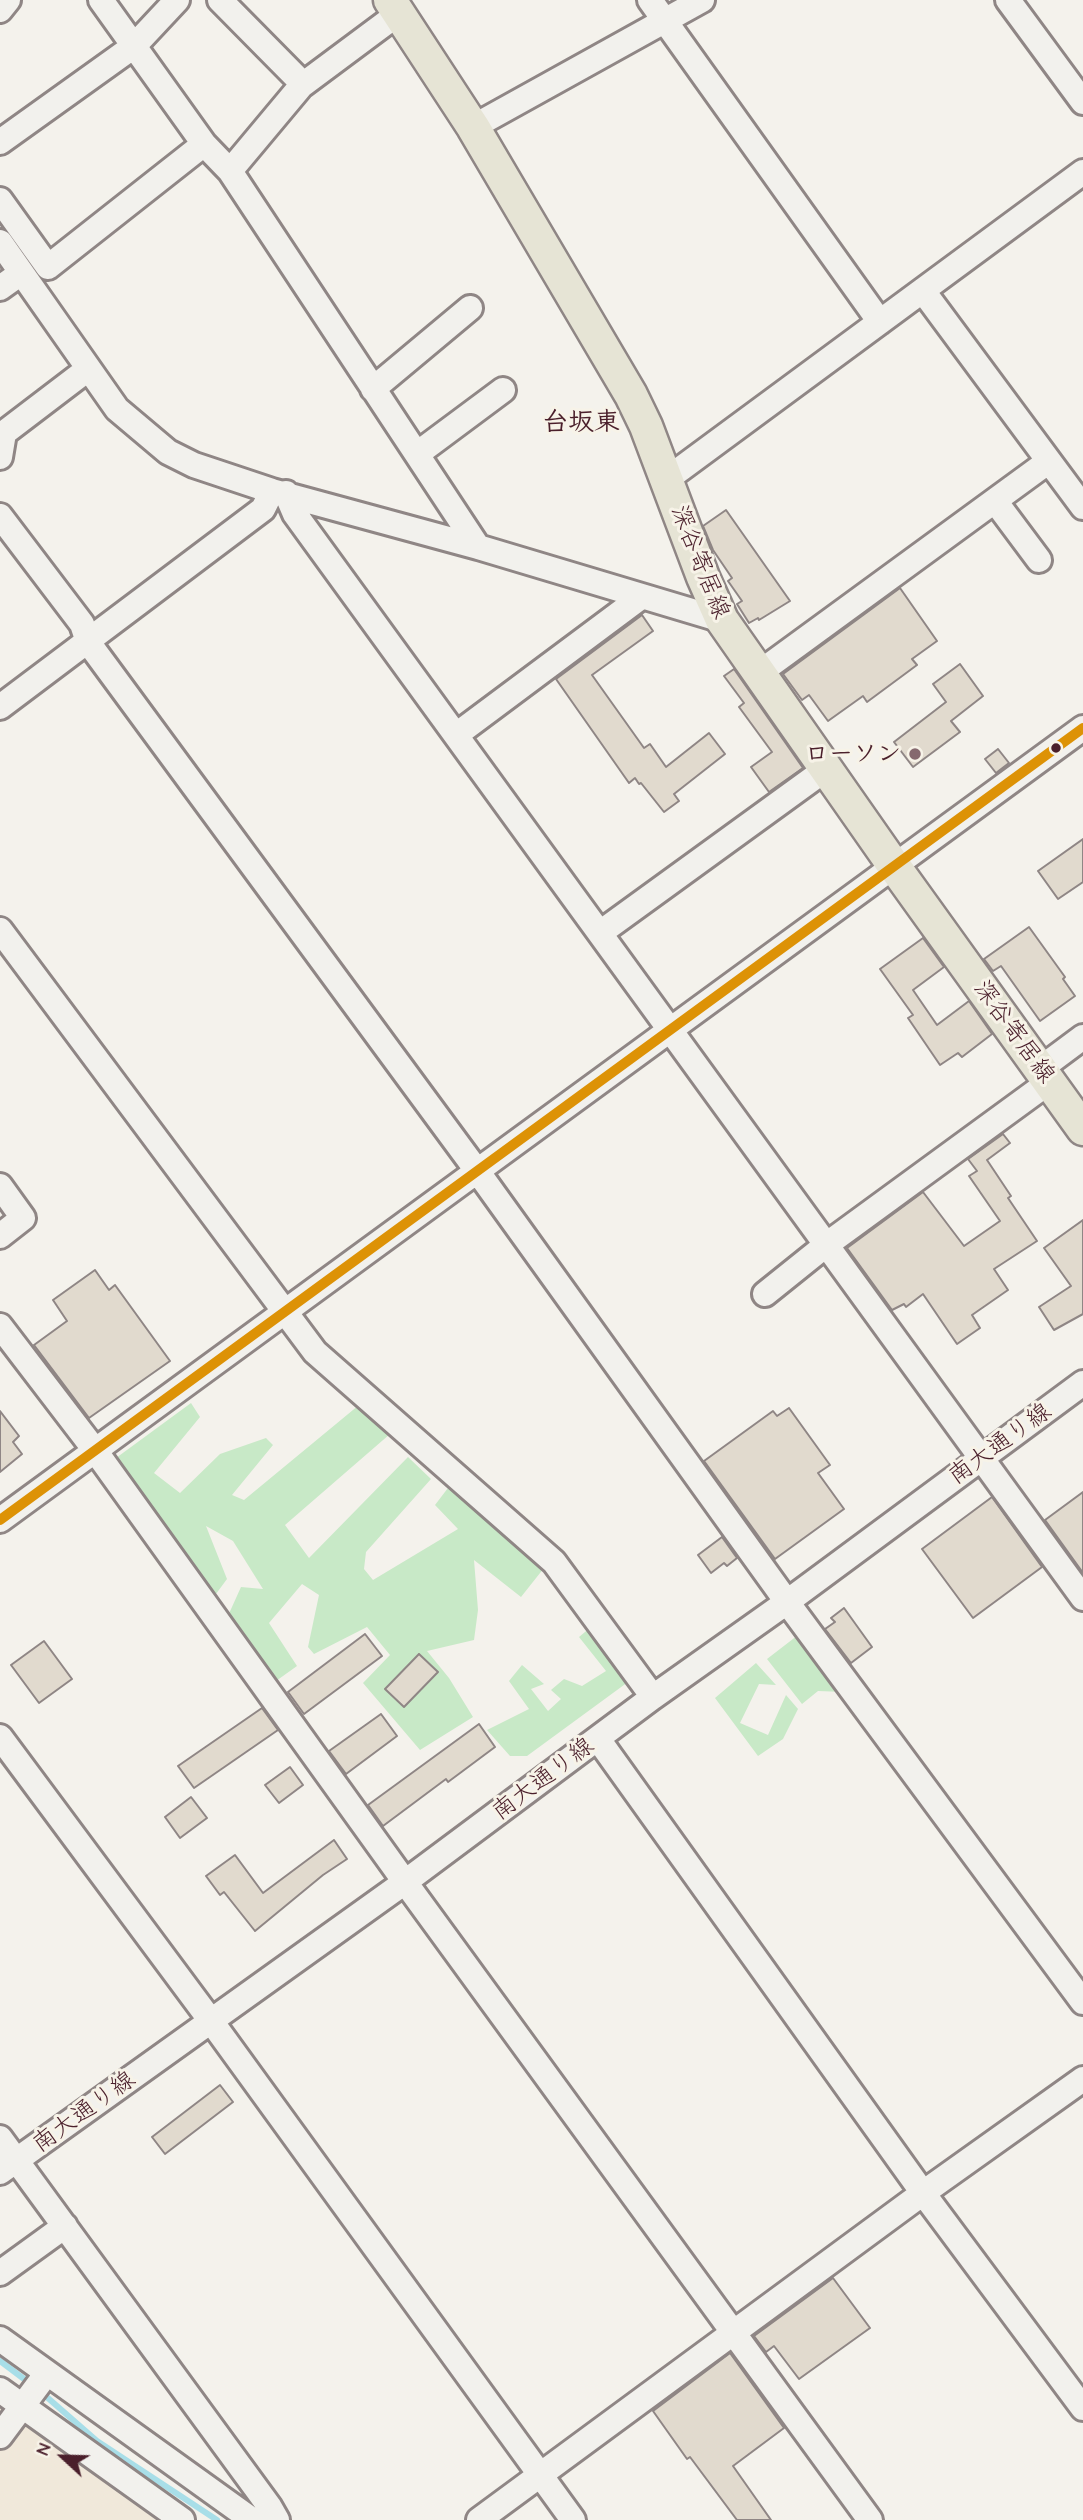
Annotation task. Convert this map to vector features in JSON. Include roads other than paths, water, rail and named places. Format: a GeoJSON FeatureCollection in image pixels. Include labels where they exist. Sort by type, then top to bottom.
{"type":"FeatureCollection","features":[{"type":"Feature","properties":{"kind":"main road","name":"深谷寄居線"},"geometry":{"type":"LineString","coordinates":[[394,6],[473,127],[631,395],[722,620],[1083,1129]]}},
{"type":"Feature","properties":{"kind":"street"},"geometry":{"type":"LineString","coordinates":[[0,10],[8,0]]}},
{"type":"Feature","properties":{"kind":"street"},"geometry":{"type":"LineString","coordinates":[[101,0],[204,144],[230,171],[478,547]]}},
{"type":"Feature","properties":{"kind":"street"},"geometry":{"type":"LineString","coordinates":[[0,142],[134,46],[177,0]]}},
{"type":"Feature","properties":{"kind":"street"},"geometry":{"type":"LineString","coordinates":[[650,0],[880,322]]}},
{"type":"Feature","properties":{"kind":"street"},"geometry":{"type":"LineString","coordinates":[[473,127],[702,0]]}},
{"type":"Feature","properties":{"kind":"street"},"geometry":{"type":"LineString","coordinates":[[1008,0],[1083,102]]}},
{"type":"Feature","properties":{"kind":"street"},"geometry":{"type":"LineString","coordinates":[[223,1],[303,84]]}},
{"type":"Feature","properties":{"kind":"street"},"geometry":{"type":"LineString","coordinates":[[230,171],[303,84],[394,6]]}},
{"type":"Feature","properties":{"kind":"street"},"geometry":{"type":"LineString","coordinates":[[0,200],[48,267],[204,144]]}},
{"type":"Feature","properties":{"kind":"street"},"geometry":{"type":"LineString","coordinates":[[667,479],[1083,173]]}},
{"type":"Feature","properties":{"kind":"street"},"geometry":{"type":"LineString","coordinates":[[0,242],[117,409],[168,452],[194,465],[279,492],[478,547],[722,620]]}},
{"type":"Feature","properties":{"kind":"street"},"geometry":{"type":"LineString","coordinates":[[0,288],[21,272]]}},
{"type":"Feature","properties":{"kind":"street"},"geometry":{"type":"LineString","coordinates":[[923,291],[1083,507]]}},
{"type":"Feature","properties":{"kind":"street"},"geometry":{"type":"LineString","coordinates":[[373,389],[470,308]]}},
{"type":"Feature","properties":{"kind":"street"},"geometry":{"type":"LineString","coordinates":[[0,457],[4,433],[88,369]]}},
{"type":"Feature","properties":{"kind":"street"},"geometry":{"type":"LineString","coordinates":[[417,454],[503,390]]}},
{"type":"Feature","properties":{"kind":"street"},"geometry":{"type":"LineString","coordinates":[[759,673],[1049,461]]}},
{"type":"Feature","properties":{"kind":"street"},"geometry":{"type":"LineString","coordinates":[[0,707],[264,509],[279,492]]}},
{"type":"Feature","properties":{"kind":"street"},"geometry":{"type":"LineString","coordinates":[[279,492],[1083,1598]]}},
{"type":"Feature","properties":{"kind":"street"},"geometry":{"type":"LineString","coordinates":[[995,501],[1039,560]]}},
{"type":"Feature","properties":{"kind":"street"},"geometry":{"type":"LineString","coordinates":[[0,516],[82,624],[88,642],[478,1172],[787,1602],[1083,2002]]}},
{"type":"Feature","properties":{"kind":"street"},"geometry":{"type":"LineString","coordinates":[[456,735],[641,597]]}},
{"type":"Feature","properties":{"kind":"street"},"geometry":{"type":"LineString","coordinates":[[0,1520],[1083,728]]}},
{"type":"Feature","properties":{"kind":"street"},"geometry":{"type":"LineString","coordinates":[[600,933],[826,769]]}},
{"type":"Feature","properties":{"kind":"street"},"geometry":{"type":"LineString","coordinates":[[0,930],[315,1352],[554,1562],[653,1697]]}},
{"type":"Feature","properties":{"kind":"street"},"geometry":{"type":"LineString","coordinates":[[765,1294],[1045,1075],[1083,1037]]}},
{"type":"Feature","properties":{"kind":"street"},"geometry":{"type":"LineString","coordinates":[[0,1186],[23,1218],[0,1236]]}},
{"type":"Feature","properties":{"kind":"street"},"geometry":{"type":"LineString","coordinates":[[0,1326],[94,1450],[870,2520]]}},
{"type":"Feature","properties":{"kind":"street","name":"南大通り線"},"geometry":{"type":"LineString","coordinates":[[8,2166],[405,1882],[1083,1383]]}},
{"type":"Feature","properties":{"kind":"street"},"geometry":{"type":"LineString","coordinates":[[0,1737],[211,2021],[573,2520]]}},
{"type":"Feature","properties":{"kind":"street"},"geometry":{"type":"LineString","coordinates":[[598,1738],[923,2193],[1083,2408]]}},
{"type":"Feature","properties":{"kind":"street"},"geometry":{"type":"LineString","coordinates":[[479,2520],[923,2193],[1083,2079]]}},
{"type":"Feature","properties":{"kind":"street"},"geometry":{"type":"LineString","coordinates":[[0,2138],[8,2166],[65,2226],[277,2520]]}},
{"type":"Feature","properties":{"kind":"street"},"geometry":{"type":"LineString","coordinates":[[0,2273],[65,2226]]}},
{"type":"Feature","properties":{"kind":"street"},"geometry":{"type":"LineString","coordinates":[[0,2339],[253,2520]]}},
{"type":"Feature","properties":{"kind":"street"},"geometry":{"type":"LineString","coordinates":[[0,2436],[47,2373]]}},
{"type":"Feature","properties":{"kind":"street"},"geometry":{"type":"LineString","coordinates":[[0,2390],[183,2520]]}},
{"type":"Feature","properties":{"kind":"waterway"},"geometry":{"type":"LineString","coordinates":[[0,2361],[32,2385]]}},
{"type":"Feature","properties":{"kind":"waterway"},"geometry":{"type":"LineString","coordinates":[[41,2392],[97,2441],[217,2520]]}},
{"type":"Feature","properties":{"kind":"place","name":"ローソン"},"geometry":{"type":"Point","coordinates":[915,754]}},
{"type":"Feature","properties":{"kind":"district","name":"台坂東"},"geometry":{"type":"Point","coordinates":[581,423]}}]}
